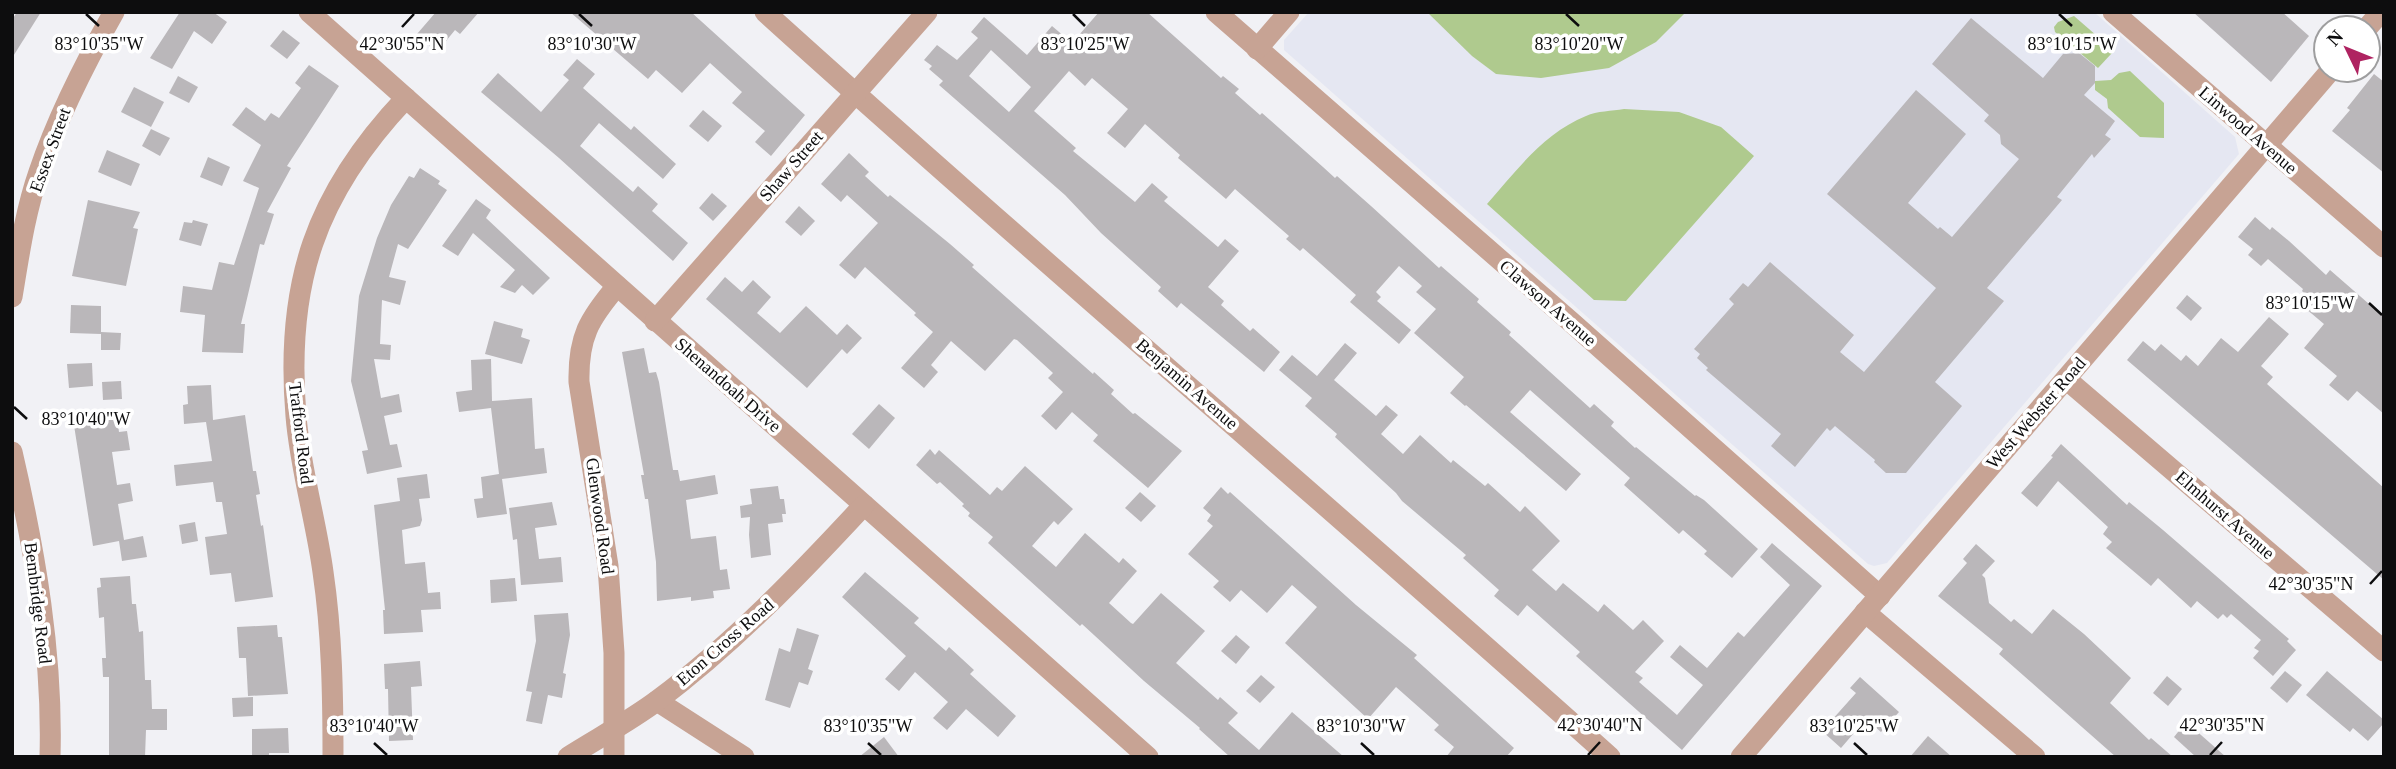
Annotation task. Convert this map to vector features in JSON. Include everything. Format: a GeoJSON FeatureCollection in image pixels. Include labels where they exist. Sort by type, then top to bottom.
{"type":"FeatureCollection","features":[{"type":"Feature","properties":{"kind":"street","name":"Essex Street"},"geometry":{"type":"LineString","coordinates":[[12,297],[21,241],[38,174],[60,116],[114,12]]}},
{"type":"Feature","properties":{"kind":"street","name":"Shenandoah Drive"},"geometry":{"type":"LineString","coordinates":[[309,12],[1147,757]]}},
{"type":"Feature","properties":{"kind":"street","name":"Benjamin Avenue"},"geometry":{"type":"LineString","coordinates":[[765,12],[1610,757]]}},
{"type":"Feature","properties":{"kind":"street","name":"Shaw Street"},"geometry":{"type":"LineString","coordinates":[[655,321],[927,12]]}},
{"type":"Feature","properties":{"kind":"street","name":"Clawson Avenue"},"geometry":{"type":"LineString","coordinates":[[1216,12],[1880,596]]}},
{"type":"Feature","properties":{"kind":"street"},"geometry":{"type":"LineString","coordinates":[[1257,49],[1289,12]]}},
{"type":"Feature","properties":{"kind":"street","name":"Linwood Avenue"},"geometry":{"type":"LineString","coordinates":[[2113,12],[2384,247]]}},
{"type":"Feature","properties":{"kind":"street","name":"West Webster Road"},"geometry":{"type":"LineString","coordinates":[[1741,757],[2319,84]]}},
{"type":"Feature","properties":{"kind":"street","name":"Trafford Road"},"geometry":{"type":"LineString","coordinates":[[333,757],[333,690],[324,574],[296,418],[294,333],[305,268],[326,209],[359,152],[406,98]]}},
{"type":"Feature","properties":{"kind":"street","name":"Glenwood Road"},"geometry":{"type":"LineString","coordinates":[[614,757],[614,653],[608,566],[579,382],[578,359],[587,327],[617,286]]}},
{"type":"Feature","properties":{"kind":"street","name":"Elmhurst Avenue"},"geometry":{"type":"LineString","coordinates":[[2066,379],[2384,651]]}},
{"type":"Feature","properties":{"kind":"street","name":"Bembridge Road"},"geometry":{"type":"LineString","coordinates":[[12,452],[29,529],[44,628],[50,757]]}},
{"type":"Feature","properties":{"kind":"street","name":"Eton Cross Road"},"geometry":{"type":"LineString","coordinates":[[568,757],[657,701],[702,665],[774,600],[864,505]]}},
{"type":"Feature","properties":{"kind":"street"},"geometry":{"type":"LineString","coordinates":[[1865,612],[2035,757]]}},
{"type":"Feature","properties":{"kind":"street"},"geometry":{"type":"LineString","coordinates":[[657,701],[744,757]]}},
{"type":"Feature","properties":{"kind":"shaded area"},"geometry":{"type":"Polygon","coordinates":[[[1309,12],[2094,12],[2235,137],[2239,154],[1887,563],[1874,566],[1868,564],[1284,50],[1284,40],[1309,12]]]}},
{"type":"Feature","properties":{"kind":"green space"},"geometry":{"type":"Polygon","coordinates":[[[1427,12],[1686,12],[1656,42],[1609,68],[1541,78],[1496,74],[1472,56],[1427,12]]]}},
{"type":"Feature","properties":{"kind":"green space"},"geometry":{"type":"Polygon","coordinates":[[[2074,16],[2112,49],[2112,53],[2098,68],[2055,32],[2054,27],[2058,22],[2074,16]]]}},
{"type":"Feature","properties":{"kind":"green space"},"geometry":{"type":"Polygon","coordinates":[[[2130,71],[2164,103],[2164,138],[2140,137],[2108,108],[2107,99],[2095,90],[2095,81],[2111,80],[2119,73],[2130,71]]]}},
{"type":"Feature","properties":{"kind":"green space"},"geometry":{"type":"Polygon","coordinates":[[[1624,109],[1679,112],[1721,127],[1754,156],[1626,301],[1594,300],[1487,204],[1520,166],[1557,132],[1590,114],[1624,109]]]}},
{"type":"Feature","properties":{"kind":"building"},"geometry":{"type":"Polygon","coordinates":[[[17,12],[41,12],[12,58],[12,20],[17,12]]]}},
{"type":"Feature","properties":{"kind":"building"},"geometry":{"type":"Polygon","coordinates":[[[180,12],[213,12],[227,22],[212,44],[194,31],[172,69],[150,58],[180,12]]]}},
{"type":"Feature","properties":{"kind":"building"},"geometry":{"type":"Polygon","coordinates":[[[436,12],[479,12],[460,34],[455,30],[437,52],[417,34],[436,12]]]}},
{"type":"Feature","properties":{"kind":"building"},"geometry":{"type":"Polygon","coordinates":[[[570,12],[691,12],[805,115],[771,156],[755,142],[765,131],[732,103],[742,92],[710,63],[682,93],[656,70],[648,79],[570,12]]]}},
{"type":"Feature","properties":{"kind":"building"},"geometry":{"type":"Polygon","coordinates":[[[1099,12],[1147,12],[1221,78],[1223,76],[1239,89],[1235,93],[1260,115],[1262,113],[1335,178],[1337,176],[1439,268],[1441,266],[1479,299],[1477,302],[1511,332],[1509,335],[1590,408],[1594,404],[1614,422],[1611,426],[1635,448],[1695,496],[1704,500],[1758,549],[1732,578],[1704,554],[1707,551],[1683,530],[1679,534],[1624,485],[1630,478],[1530,390],[1510,412],[1581,474],[1566,491],[1450,393],[1464,377],[1414,333],[1436,309],[1416,292],[1422,286],[1399,266],[1376,292],[1381,297],[1377,301],[1411,330],[1399,344],[1350,302],[1356,295],[1303,248],[1300,251],[1286,239],[1289,236],[1235,189],[1226,199],[1178,158],[1180,155],[1145,124],[1125,148],[1107,133],[1128,109],[1092,78],[1085,86],[1069,71],[1034,111],[1076,148],[1073,151],[1135,202],[1152,183],[1168,197],[1164,201],[1218,247],[1225,239],[1239,251],[1208,287],[1224,301],[1221,305],[1250,331],[1253,328],[1280,352],[1264,372],[1181,303],[1177,308],[1158,291],[1161,287],[1101,233],[1065,195],[939,85],[943,81],[929,69],[932,66],[924,60],[937,45],[957,60],[978,38],[971,32],[984,17],[1027,55],[1052,26],[1072,43],[1099,12]],[[991,50],[969,76],[1009,112],[1031,87],[991,50]]]}},
{"type":"Feature","properties":{"kind":"building"},"geometry":{"type":"Polygon","coordinates":[[[2193,12],[2282,12],[2309,36],[2271,82],[2193,12]]]}},
{"type":"Feature","properties":{"kind":"building"},"geometry":{"type":"Polygon","coordinates":[[[1971,18],[2043,78],[2063,54],[2079,53],[2095,66],[2095,83],[2084,95],[2115,121],[2105,135],[2111,139],[2094,158],[2092,154],[2057,197],[2062,200],[1987,288],[2004,301],[1935,382],[1962,406],[1906,473],[1886,473],[1875,460],[1835,426],[1830,431],[1827,428],[1795,467],[1771,446],[1781,434],[1706,370],[1708,368],[1697,358],[1700,354],[1694,349],[1734,304],[1729,299],[1743,283],[1748,287],[1770,262],[1854,335],[1840,352],[1864,372],[1936,288],[1827,194],[1916,90],[1966,134],[1908,203],[1938,229],[1940,227],[1952,237],[2019,159],[2001,144],[2000,135],[1984,121],[1989,115],[1932,64],[1971,18]]]}},
{"type":"Feature","properties":{"kind":"building"},"geometry":{"type":"Polygon","coordinates":[[[283,30],[300,43],[287,59],[270,46],[283,30]]]}},
{"type":"Feature","properties":{"kind":"building"},"geometry":{"type":"Polygon","coordinates":[[[577,59],[595,74],[583,88],[631,130],[634,126],[676,164],[663,179],[599,123],[580,146],[633,192],[638,186],[658,204],[652,211],[688,243],[673,261],[481,92],[498,73],[541,112],[569,80],[563,75],[577,59]]]}},
{"type":"Feature","properties":{"kind":"building"},"geometry":{"type":"Polygon","coordinates":[[[309,65],[339,86],[287,166],[291,168],[267,212],[274,214],[264,245],[260,244],[241,324],[245,324],[243,353],[202,352],[205,315],[180,312],[183,286],[212,290],[219,262],[234,265],[259,188],[243,181],[261,145],[232,125],[246,107],[265,121],[271,113],[279,118],[301,88],[295,83],[309,65]]]}},
{"type":"Feature","properties":{"kind":"building"},"geometry":{"type":"Polygon","coordinates":[[[178,76],[198,87],[189,103],[169,93],[178,76]]]}},
{"type":"Feature","properties":{"kind":"building"},"geometry":{"type":"Polygon","coordinates":[[[2384,82],[2384,173],[2332,131],[2350,110],[2347,108],[2366,84],[2384,82]]]}},
{"type":"Feature","properties":{"kind":"building"},"geometry":{"type":"Polygon","coordinates":[[[134,87],[164,102],[151,127],[121,112],[134,87]]]}},
{"type":"Feature","properties":{"kind":"building"},"geometry":{"type":"Polygon","coordinates":[[[703,110],[722,126],[708,142],[689,126],[703,110]]]}},
{"type":"Feature","properties":{"kind":"building"},"geometry":{"type":"Polygon","coordinates":[[[151,129],[170,138],[160,156],[142,146],[151,129]]]}},
{"type":"Feature","properties":{"kind":"building"},"geometry":{"type":"Polygon","coordinates":[[[107,150],[140,164],[131,186],[98,172],[107,150]]]}},
{"type":"Feature","properties":{"kind":"building"},"geometry":{"type":"Polygon","coordinates":[[[849,153],[869,172],[865,176],[888,197],[890,195],[950,244],[974,265],[972,267],[1114,390],[1111,394],[1133,414],[1182,451],[1148,488],[1093,441],[1098,435],[1072,412],[1056,430],[1041,416],[1063,392],[1048,378],[1053,373],[1017,340],[1014,339],[985,371],[951,341],[931,365],[938,372],[924,388],[901,368],[933,332],[865,267],[855,279],[839,265],[878,223],[847,195],[841,202],[821,184],[849,153]]]}},
{"type":"Feature","properties":{"kind":"building"},"geometry":{"type":"Polygon","coordinates":[[[208,157],[230,167],[222,186],[200,177],[208,157]]]}},
{"type":"Feature","properties":{"kind":"building"},"geometry":{"type":"Polygon","coordinates":[[[420,168],[440,181],[438,184],[447,190],[408,249],[398,244],[389,277],[406,281],[400,305],[382,300],[380,344],[391,345],[390,360],[374,359],[381,398],[399,394],[402,412],[384,416],[390,445],[397,444],[402,467],[367,474],[362,451],[368,450],[351,381],[359,296],[377,238],[391,205],[409,176],[414,178],[420,168]]]}},
{"type":"Feature","properties":{"kind":"building"},"geometry":{"type":"Polygon","coordinates":[[[712,193],[727,206],[713,221],[699,208],[712,193]]]}},
{"type":"Feature","properties":{"kind":"building"},"geometry":{"type":"Polygon","coordinates":[[[476,199],[491,210],[486,218],[550,278],[533,295],[522,285],[515,293],[500,287],[515,270],[473,233],[458,256],[442,246],[476,199]]]}},
{"type":"Feature","properties":{"kind":"building"},"geometry":{"type":"Polygon","coordinates":[[[88,200],[140,212],[133,228],[138,229],[126,286],[72,276],[88,200]]]}},
{"type":"Feature","properties":{"kind":"building"},"geometry":{"type":"Polygon","coordinates":[[[799,206],[815,221],[801,236],[785,222],[799,206]]]}},
{"type":"Feature","properties":{"kind":"building"},"geometry":{"type":"Polygon","coordinates":[[[2255,217],[2270,230],[2272,227],[2326,275],[2330,270],[2384,317],[2384,414],[2357,391],[2348,401],[2329,385],[2337,376],[2304,348],[2324,324],[2299,303],[2306,295],[2303,289],[2268,259],[2261,266],[2248,255],[2253,249],[2238,237],[2255,217]]]}},
{"type":"Feature","properties":{"kind":"building"},"geometry":{"type":"Polygon","coordinates":[[[193,220],[208,224],[201,246],[179,240],[184,222],[192,223],[193,220]]]}},
{"type":"Feature","properties":{"kind":"building"},"geometry":{"type":"Polygon","coordinates":[[[725,277],[742,292],[753,280],[771,297],[757,313],[780,333],[806,306],[837,335],[847,324],[862,338],[847,354],[842,349],[807,388],[706,299],[725,277]]]}},
{"type":"Feature","properties":{"kind":"building"},"geometry":{"type":"Polygon","coordinates":[[[2187,295],[2202,308],[2191,321],[2176,308],[2187,295]]]}},
{"type":"Feature","properties":{"kind":"building"},"geometry":{"type":"Polygon","coordinates":[[[71,305],[101,306],[101,334],[70,333],[71,305]]]}},
{"type":"Feature","properties":{"kind":"building"},"geometry":{"type":"Polygon","coordinates":[[[2269,317],[2289,334],[2261,366],[2273,377],[2267,384],[2384,488],[2384,580],[2127,360],[2143,341],[2155,351],[2161,344],[2181,361],[2186,355],[2198,366],[2221,338],[2238,352],[2269,317]]]}},
{"type":"Feature","properties":{"kind":"building"},"geometry":{"type":"Polygon","coordinates":[[[494,321],[523,329],[521,337],[530,340],[522,364],[485,354],[494,321]]]}},
{"type":"Feature","properties":{"kind":"building"},"geometry":{"type":"Polygon","coordinates":[[[101,332],[121,333],[120,350],[101,350],[101,332]]]}},
{"type":"Feature","properties":{"kind":"building"},"geometry":{"type":"Polygon","coordinates":[[[1345,343],[1357,353],[1334,380],[1376,416],[1386,405],[1398,415],[1381,434],[1403,454],[1420,435],[1451,463],[1453,460],[1485,486],[1488,483],[1520,512],[1525,506],[1560,541],[1532,570],[1556,591],[1563,583],[1598,612],[1604,604],[1633,630],[1643,620],[1664,641],[1635,672],[1643,678],[1639,682],[1677,715],[1703,685],[1670,657],[1680,645],[1707,668],[1738,632],[1744,637],[1790,585],[1760,557],[1772,543],[1822,586],[1682,750],[1576,656],[1580,652],[1527,605],[1518,616],[1494,596],[1499,590],[1463,558],[1466,555],[1402,501],[1335,437],[1337,434],[1305,406],[1312,398],[1279,370],[1292,355],[1317,376],[1345,343]]]}},
{"type":"Feature","properties":{"kind":"building"},"geometry":{"type":"Polygon","coordinates":[[[644,348],[649,373],[656,372],[659,382],[673,470],[678,470],[680,481],[715,475],[718,494],[686,500],[691,539],[716,536],[720,570],[727,569],[730,589],[713,591],[714,598],[691,601],[691,597],[657,601],[656,562],[648,499],[645,499],[641,475],[644,475],[622,352],[644,348]]]}},
{"type":"Feature","properties":{"kind":"building"},"geometry":{"type":"Polygon","coordinates":[[[491,359],[492,401],[532,398],[535,449],[544,448],[547,473],[502,479],[507,514],[477,518],[474,499],[483,498],[481,477],[499,474],[491,408],[459,412],[456,392],[472,390],[471,360],[491,359]]]}},
{"type":"Feature","properties":{"kind":"building"},"geometry":{"type":"Polygon","coordinates":[[[92,363],[93,386],[69,388],[67,364],[92,363]]]}},
{"type":"Feature","properties":{"kind":"building"},"geometry":{"type":"Polygon","coordinates":[[[121,381],[122,399],[103,400],[102,382],[121,381]]]}},
{"type":"Feature","properties":{"kind":"building"},"geometry":{"type":"Polygon","coordinates":[[[211,385],[213,420],[245,415],[253,471],[256,471],[260,494],[256,495],[273,597],[235,602],[231,573],[210,575],[205,537],[227,534],[222,502],[216,502],[213,482],[176,486],[174,465],[212,461],[206,422],[184,424],[183,405],[188,404],[187,386],[211,385]]]}},
{"type":"Feature","properties":{"kind":"building"},"geometry":{"type":"Polygon","coordinates":[[[879,404],[895,418],[869,449],[852,434],[879,404]]]}},
{"type":"Feature","properties":{"kind":"building"},"geometry":{"type":"Polygon","coordinates":[[[116,411],[119,432],[127,431],[130,450],[112,452],[117,485],[130,483],[133,501],[118,504],[124,540],[143,536],[147,557],[122,561],[119,541],[93,546],[73,419],[116,411]]]}},
{"type":"Feature","properties":{"kind":"building"},"geometry":{"type":"Polygon","coordinates":[[[2061,444],[2127,505],[2129,502],[2163,530],[2289,639],[2287,641],[2296,650],[2273,676],[2253,658],[2259,651],[2254,648],[2261,640],[2231,614],[2227,618],[2223,614],[2218,619],[2197,601],[2191,608],[2158,578],[2151,586],[2106,548],[2112,542],[2103,534],[2108,527],[2058,481],[2037,507],[2021,493],[2061,444]]]}},
{"type":"Feature","properties":{"kind":"building"},"geometry":{"type":"Polygon","coordinates":[[[930,449],[935,455],[939,450],[990,495],[997,487],[1002,491],[1025,466],[1073,509],[1058,525],[1054,521],[1032,546],[1056,567],[1085,533],[1119,563],[1123,558],[1137,571],[1109,603],[1131,623],[1133,624],[1161,593],[1205,631],[1176,663],[1218,700],[1220,697],[1238,713],[1228,723],[1259,750],[1292,712],[1344,757],[1230,757],[988,543],[993,537],[968,516],[970,513],[962,506],[964,504],[916,465],[930,449]]]}},
{"type":"Feature","properties":{"kind":"building"},"geometry":{"type":"Polygon","coordinates":[[[427,474],[430,498],[419,499],[422,520],[420,526],[402,530],[405,564],[425,562],[428,593],[440,592],[441,609],[421,610],[423,632],[384,634],[385,610],[374,505],[400,501],[397,478],[427,474]]]}},
{"type":"Feature","properties":{"kind":"building"},"geometry":{"type":"Polygon","coordinates":[[[778,486],[780,499],[784,499],[786,514],[782,514],[783,522],[768,524],[771,555],[751,558],[750,517],[741,518],[740,506],[752,504],[750,489],[778,486]]]}},
{"type":"Feature","properties":{"kind":"building"},"geometry":{"type":"Polygon","coordinates":[[[1221,487],[1417,655],[1414,658],[1514,748],[1506,757],[1446,757],[1454,747],[1434,730],[1439,725],[1396,687],[1368,719],[1285,643],[1317,607],[1292,585],[1267,613],[1241,590],[1230,602],[1213,587],[1219,581],[1188,554],[1213,526],[1207,521],[1211,515],[1203,508],[1221,487]]]}},
{"type":"Feature","properties":{"kind":"building"},"geometry":{"type":"Polygon","coordinates":[[[1140,492],[1156,506],[1141,522],[1125,508],[1140,492]]]}},
{"type":"Feature","properties":{"kind":"building"},"geometry":{"type":"Polygon","coordinates":[[[552,502],[557,525],[535,528],[539,559],[561,557],[563,582],[521,585],[517,539],[513,540],[509,508],[552,502]]]}},
{"type":"Feature","properties":{"kind":"building"},"geometry":{"type":"Polygon","coordinates":[[[195,522],[198,541],[182,544],[179,525],[195,522]]]}},
{"type":"Feature","properties":{"kind":"building"},"geometry":{"type":"Polygon","coordinates":[[[1976,544],[1995,561],[1982,575],[1985,578],[1989,603],[2011,622],[2014,619],[2032,634],[2053,609],[2084,634],[2131,678],[2110,703],[2149,740],[2151,738],[2173,757],[2116,757],[1999,654],[2003,649],[1938,596],[1967,563],[1963,559],[1976,544]]]}},
{"type":"Feature","properties":{"kind":"building"},"geometry":{"type":"Polygon","coordinates":[[[865,572],[919,618],[914,623],[946,651],[949,647],[974,670],[970,674],[1016,716],[998,737],[966,709],[947,730],[933,718],[948,702],[915,672],[899,691],[885,679],[906,656],[842,597],[865,572]]]}},
{"type":"Feature","properties":{"kind":"building"},"geometry":{"type":"Polygon","coordinates":[[[130,576],[132,604],[136,604],[139,632],[143,631],[145,680],[151,680],[152,709],[167,709],[167,730],[146,730],[145,757],[109,757],[109,677],[103,677],[102,658],[106,658],[104,617],[99,618],[97,588],[101,587],[100,578],[130,576]]]}},
{"type":"Feature","properties":{"kind":"building"},"geometry":{"type":"Polygon","coordinates":[[[515,578],[517,601],[491,603],[490,580],[515,578]]]}},
{"type":"Feature","properties":{"kind":"building"},"geometry":{"type":"Polygon","coordinates":[[[568,613],[570,635],[563,673],[566,674],[562,698],[548,695],[542,724],[526,721],[532,692],[526,691],[536,641],[534,615],[568,613]]]}},
{"type":"Feature","properties":{"kind":"building"},"geometry":{"type":"Polygon","coordinates":[[[277,625],[278,637],[282,637],[288,694],[248,696],[246,658],[239,658],[237,627],[277,625]]]}},
{"type":"Feature","properties":{"kind":"building"},"geometry":{"type":"Polygon","coordinates":[[[797,628],[819,635],[808,669],[813,671],[808,685],[799,682],[790,708],[765,700],[779,648],[790,652],[797,628]]]}},
{"type":"Feature","properties":{"kind":"building"},"geometry":{"type":"Polygon","coordinates":[[[1236,635],[1250,647],[1236,664],[1221,651],[1236,635]]]}},
{"type":"Feature","properties":{"kind":"building"},"geometry":{"type":"Polygon","coordinates":[[[420,661],[422,686],[411,687],[413,740],[389,741],[388,689],[385,689],[384,664],[420,661]]]}},
{"type":"Feature","properties":{"kind":"building"},"geometry":{"type":"Polygon","coordinates":[[[2285,671],[2302,685],[2287,703],[2270,688],[2285,671]]]}},
{"type":"Feature","properties":{"kind":"building"},"geometry":{"type":"Polygon","coordinates":[[[2327,671],[2384,720],[2368,741],[2353,728],[2350,732],[2306,695],[2327,671]]]}},
{"type":"Feature","properties":{"kind":"building"},"geometry":{"type":"Polygon","coordinates":[[[1261,675],[1275,687],[1260,703],[1246,691],[1261,675]]]}},
{"type":"Feature","properties":{"kind":"building"},"geometry":{"type":"Polygon","coordinates":[[[2167,676],[2182,689],[2168,706],[2153,693],[2167,676]]]}},
{"type":"Feature","properties":{"kind":"building"},"geometry":{"type":"Polygon","coordinates":[[[1860,677],[1899,712],[1881,732],[1866,719],[1841,748],[1822,731],[1856,693],[1850,688],[1860,677]]]}},
{"type":"Feature","properties":{"kind":"building"},"geometry":{"type":"Polygon","coordinates":[[[253,697],[253,716],[233,717],[232,698],[253,697]]]}},
{"type":"Feature","properties":{"kind":"building"},"geometry":{"type":"Polygon","coordinates":[[[2186,722],[2226,757],[2196,757],[2174,737],[2186,722]]]}},
{"type":"Feature","properties":{"kind":"building"},"geometry":{"type":"Polygon","coordinates":[[[288,728],[289,753],[269,753],[269,757],[252,757],[252,729],[288,728]]]}},
{"type":"Feature","properties":{"kind":"building"},"geometry":{"type":"Polygon","coordinates":[[[1928,736],[1952,757],[1910,757],[1928,736]]]}},
{"type":"Feature","properties":{"kind":"building"},"geometry":{"type":"Polygon","coordinates":[[[884,737],[899,757],[859,757],[884,737]]]}}]}
